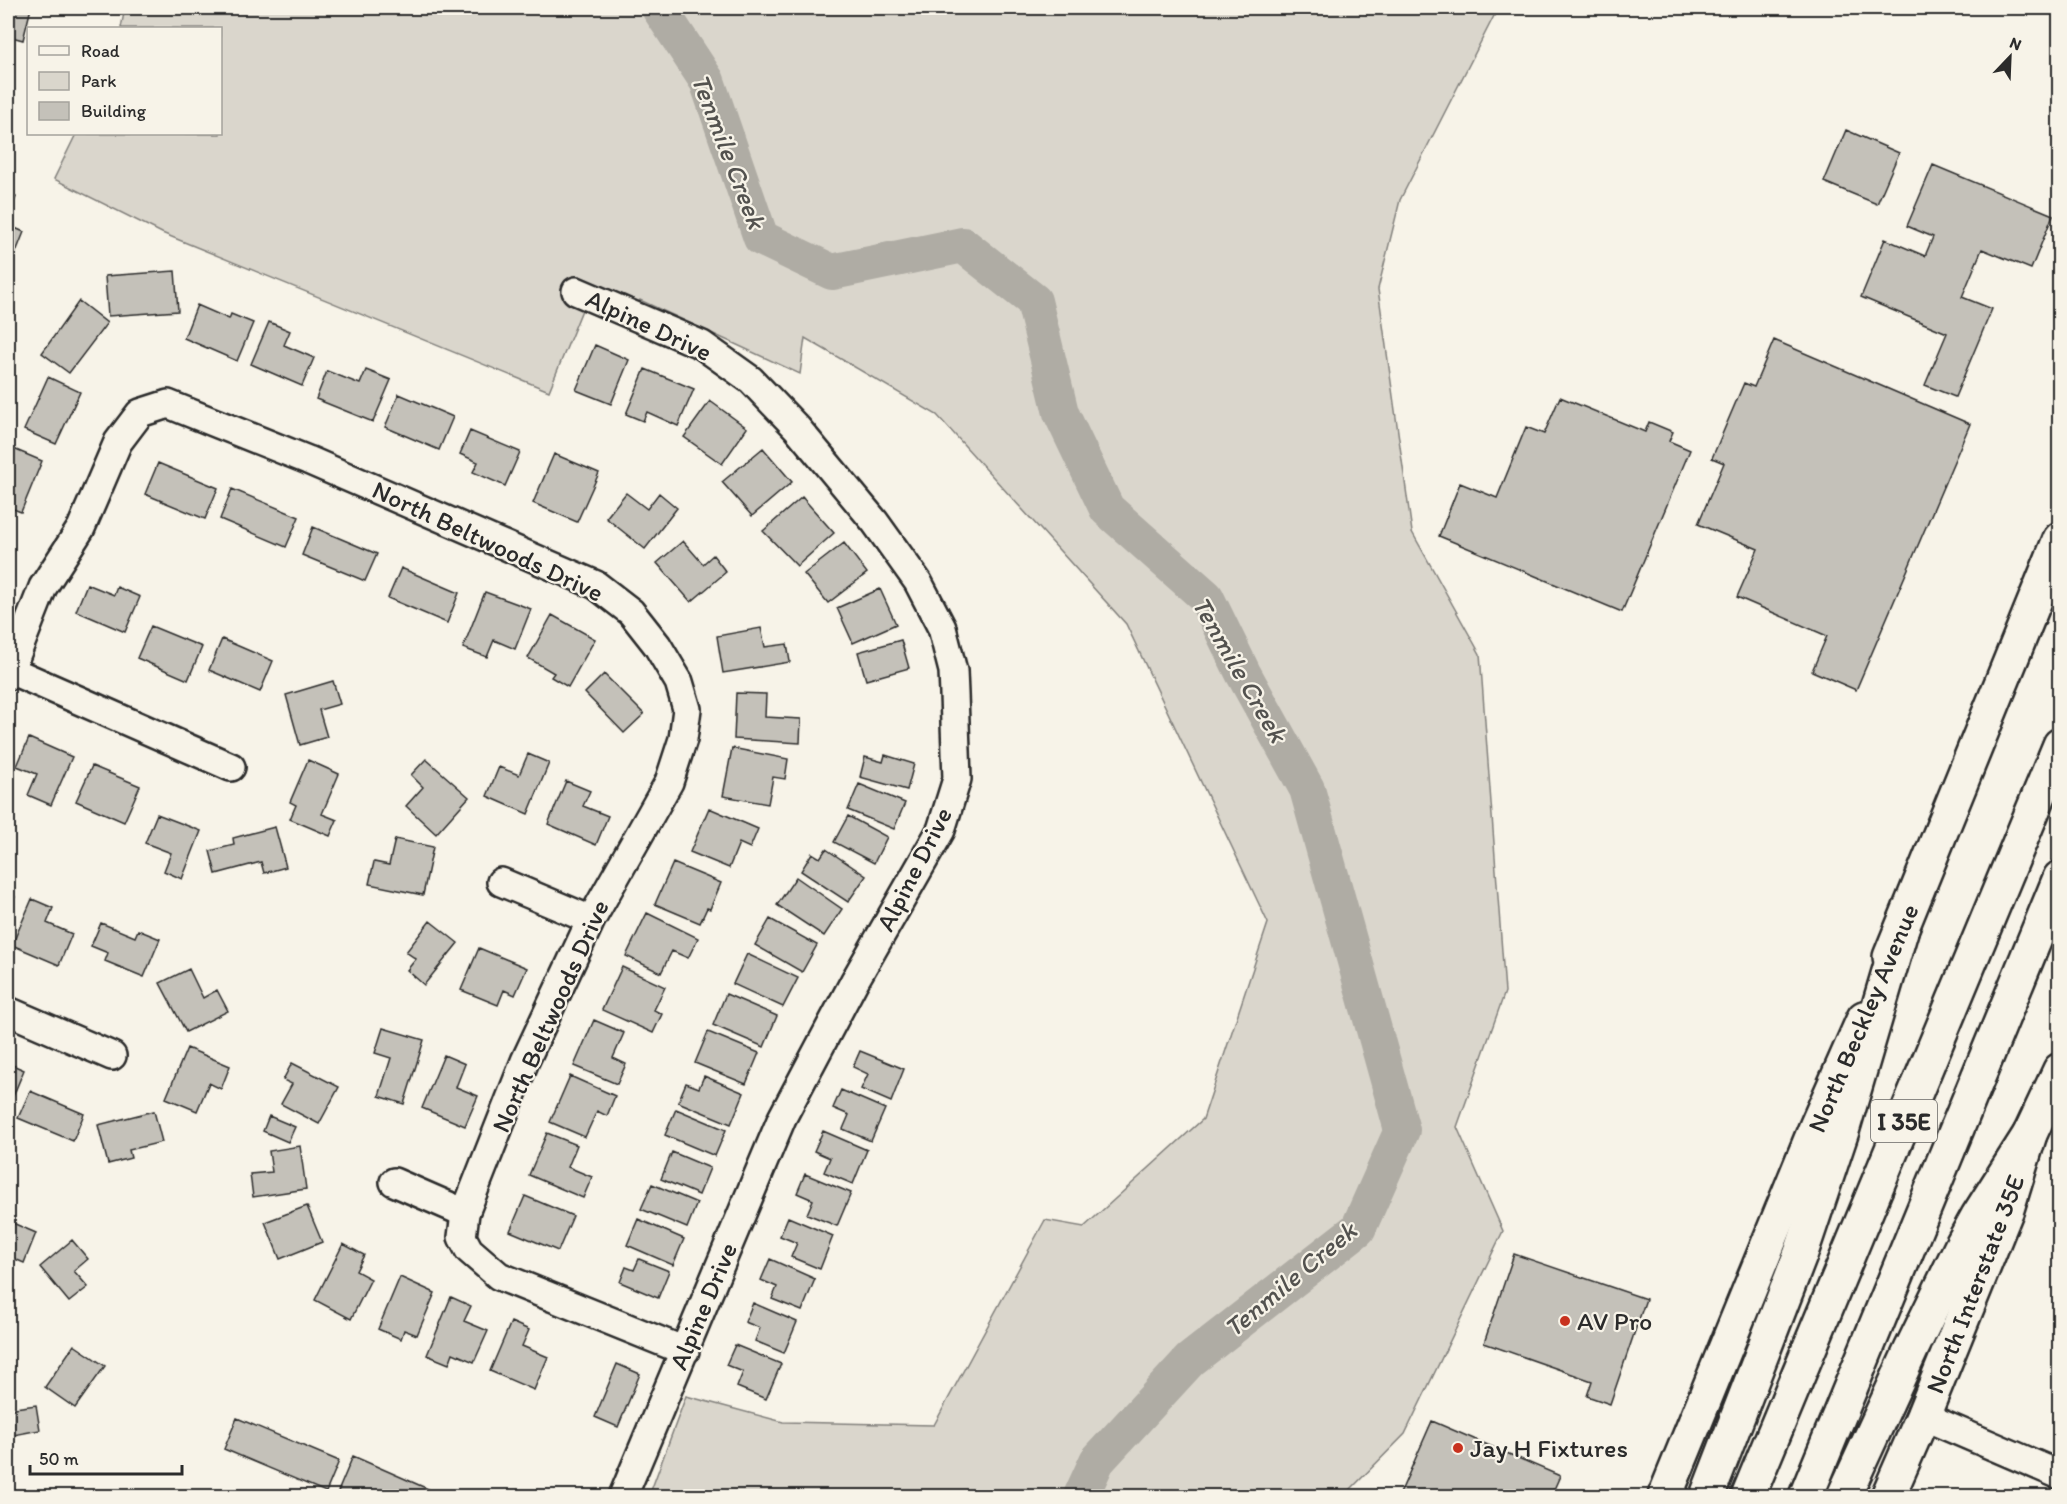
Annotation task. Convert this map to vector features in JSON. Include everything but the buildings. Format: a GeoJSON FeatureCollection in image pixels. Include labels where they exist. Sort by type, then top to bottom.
{"type":"FeatureCollection","features":[{"type":"Feature","properties":{"kind":"main road","name":"North Beckley Avenue"},"geometry":{"type":"LineString","coordinates":[[1665,1497],[1812,1138],[1901,931],[2060,539]]}},
{"type":"Feature","properties":{"kind":"main road","name":"I 35E"},"geometry":{"type":"LineString","coordinates":[[1748,1497],[2060,745]]}},
{"type":"Feature","properties":{"kind":"main road","name":"I 35E"},"geometry":{"type":"LineString","coordinates":[[1806,1497],[2060,878]]}},
{"type":"Feature","properties":{"kind":"main road"},"geometry":{"type":"LineString","coordinates":[[1707,1497],[1801,1253],[1842,1131],[1901,931]]}},
{"type":"Feature","properties":{"kind":"main road","name":"North Interstate 35E"},"geometry":{"type":"LineString","coordinates":[[1888,1497],[2007,1209],[2031,1134],[2060,1070]]}},
{"type":"Feature","properties":{"kind":"main road"},"geometry":{"type":"LineString","coordinates":[[1844,1497],[1962,1245],[2031,1134]]}},
{"type":"Feature","properties":{"kind":"street","name":"Alpine Drive"},"geometry":{"type":"LineString","coordinates":[[576,291],[702,345],[751,380],[797,428],[874,522],[918,582],[942,628],[953,670],[957,779],[940,830],[854,982],[782,1118],[623,1497]]}},
{"type":"Feature","properties":{"kind":"street","name":"North Beltwoods Drive"},"geometry":{"type":"LineString","coordinates":[[9,673],[15,639],[43,587],[81,528],[118,442],[140,413],[168,404],[308,460],[596,585],[631,612],[657,645],[679,682],[687,709],[683,739],[669,782],[591,920],[525,1061],[465,1213],[462,1237],[469,1250],[500,1276],[685,1351]]}},
{"type":"Feature","properties":{"kind":"street"},"geometry":{"type":"LineString","coordinates":[[9,673],[231,767]]}},
{"type":"Feature","properties":{"kind":"street"},"geometry":{"type":"LineString","coordinates":[[501,882],[591,920]]}},
{"type":"Feature","properties":{"kind":"street"},"geometry":{"type":"LineString","coordinates":[[8,1011],[112,1056]]}},
{"type":"Feature","properties":{"kind":"street"},"geometry":{"type":"LineString","coordinates":[[394,1182],[465,1213]]}},
{"type":"Feature","properties":{"kind":"street"},"geometry":{"type":"LineString","coordinates":[[1923,1416],[2060,1475]]}},
{"type":"Feature","properties":{"kind":"green space"},"geometry":{"type":"Polygon","coordinates":[[[125,8],[1498,8],[1400,200],[1378,289],[1412,532],[1480,654],[1505,992],[1457,1127],[1503,1231],[1405,1434],[1344,1496],[649,1496],[686,1396],[783,1422],[934,1425],[1045,1220],[1084,1227],[1203,1119],[1268,923],[1126,624],[937,415],[805,338],[800,374],[640,300],[628,328],[582,310],[549,391],[162,233],[54,179],[76,135],[222,135],[222,27],[121,27],[125,8]]]}},
{"type":"Feature","properties":{"kind":"waterway","name":"Tenmile Creek"},"geometry":{"type":"LineString","coordinates":[[659,8],[707,81],[761,238],[832,272],[963,245],[1034,301],[1061,413],[1107,509],[1206,597],[1243,673],[1307,789],[1402,1130],[1358,1229],[1190,1360],[1097,1461],[1081,1496]]}},
{"type":"Feature","properties":{"kind":"place","name":"AV Pro"},"geometry":{"type":"Point","coordinates":[1565,1321]}},
{"type":"Feature","properties":{"kind":"place","name":"Jay H Fixtures"},"geometry":{"type":"Point","coordinates":[1458,1448]}}]}
